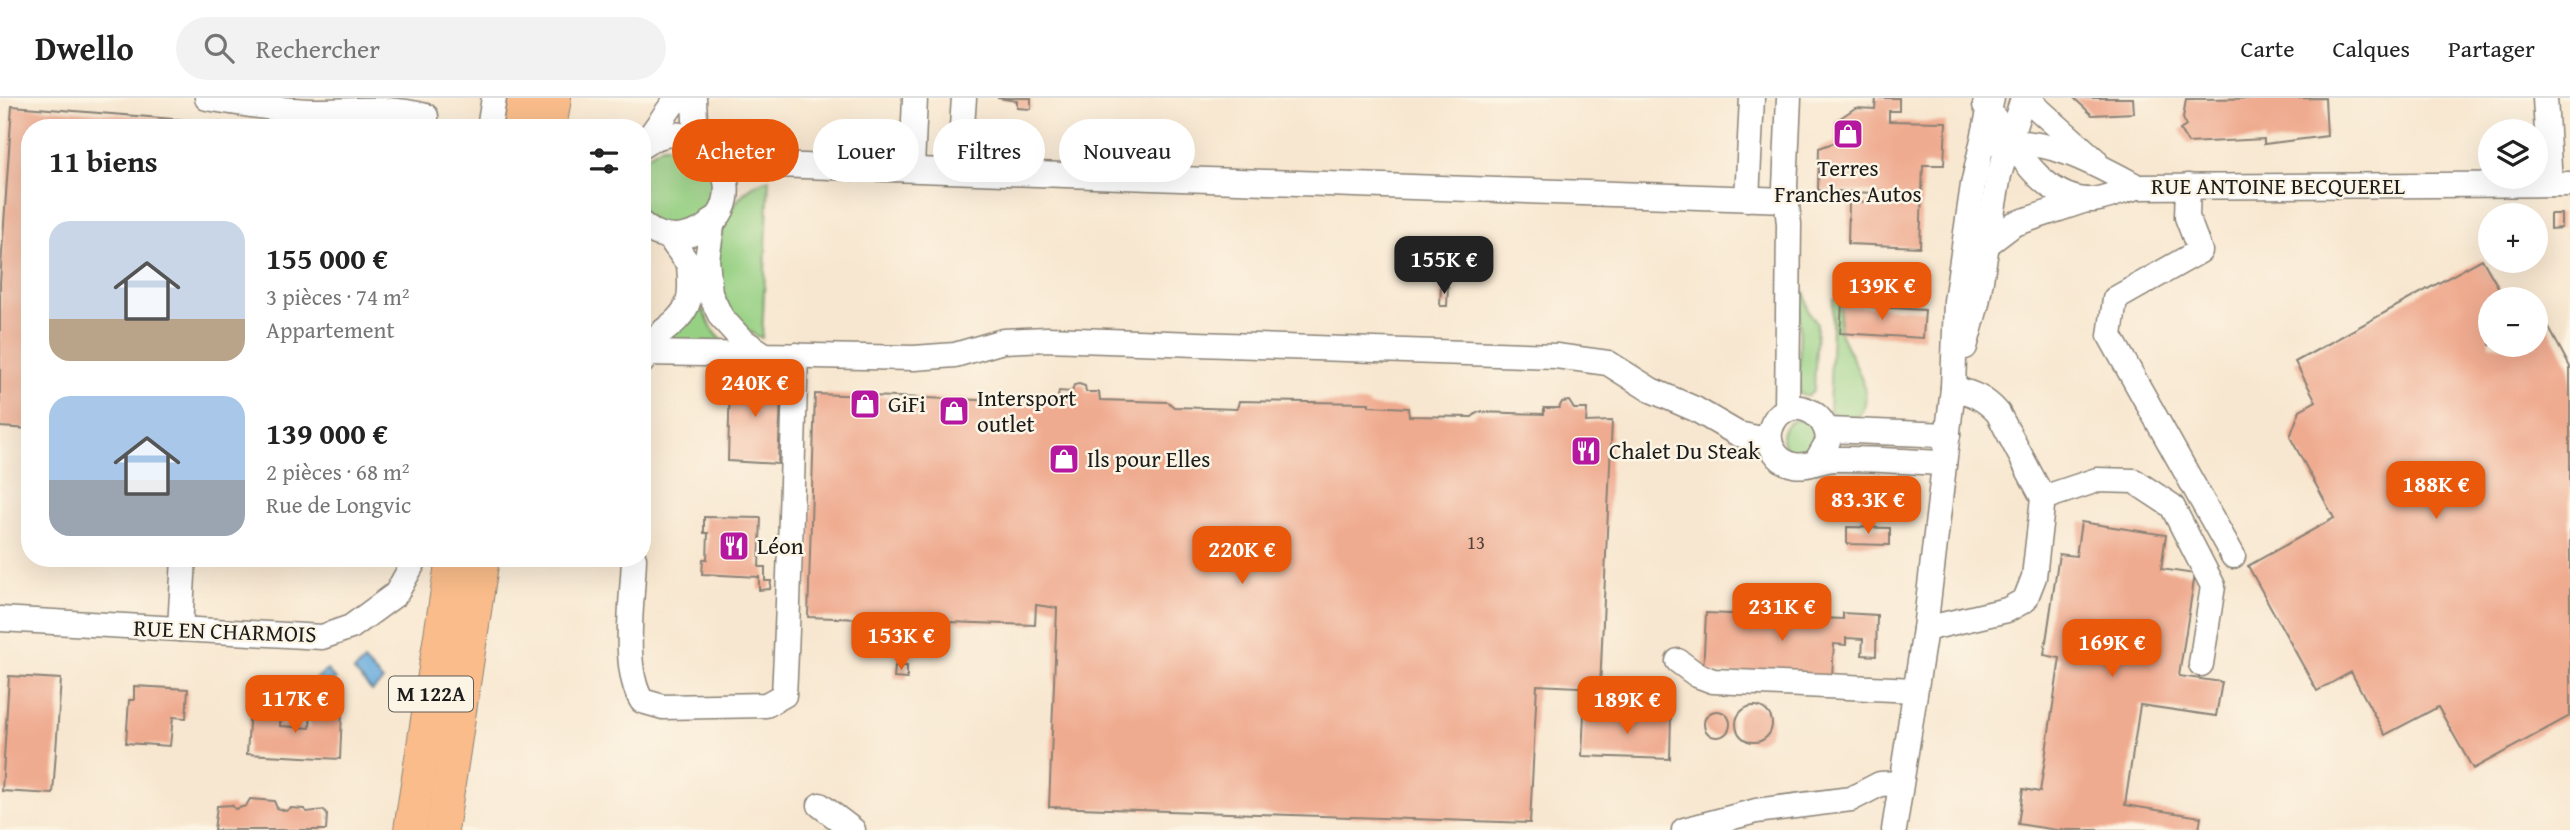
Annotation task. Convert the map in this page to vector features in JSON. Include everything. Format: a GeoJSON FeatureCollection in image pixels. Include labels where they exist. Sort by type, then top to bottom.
{"type":"FeatureCollection","features":[{"type":"Feature","properties":{"kind":"main road"},"geometry":{"type":"LineString","coordinates":[[520,119],[524,98]]}},
{"type":"Feature","properties":{"kind":"main road"},"geometry":{"type":"LineString","coordinates":[[552,119],[555,98]]}},
{"type":"Feature","properties":{"kind":"main road","name":"M 122A"},"geometry":{"type":"LineString","coordinates":[[410,830],[451,567]]}},
{"type":"Feature","properties":{"kind":"main road","name":"M 122A"},"geometry":{"type":"LineString","coordinates":[[442,830],[482,567]]}},
{"type":"Feature","properties":{"kind":"street"},"geometry":{"type":"LineString","coordinates":[[490,119],[494,98]]}},
{"type":"Feature","properties":{"kind":"street"},"geometry":{"type":"LineString","coordinates":[[651,133],[677,98]]}},
{"type":"Feature","properties":{"kind":"street"},"geometry":{"type":"LineString","coordinates":[[694,98],[695,119]]}},
{"type":"Feature","properties":{"kind":"street"},"geometry":{"type":"LineString","coordinates":[[914,119],[915,98]]}},
{"type":"Feature","properties":{"kind":"street"},"geometry":{"type":"LineString","coordinates":[[963,119],[964,98]]}},
{"type":"Feature","properties":{"kind":"street"},"geometry":{"type":"LineString","coordinates":[[1747,199],[1752,98]]}},
{"type":"Feature","properties":{"kind":"street"},"geometry":{"type":"LineString","coordinates":[[1787,410],[1789,98]]}},
{"type":"Feature","properties":{"kind":"street"},"geometry":{"type":"LineString","coordinates":[[1953,388],[1977,303],[1999,175],[2023,98]]}},
{"type":"Feature","properties":{"kind":"street"},"geometry":{"type":"LineString","coordinates":[[2031,98],[2037,108],[2106,170]]}},
{"type":"Feature","properties":{"kind":"street"},"geometry":{"type":"LineString","coordinates":[[2545,98],[2560,184]]}},
{"type":"Feature","properties":{"kind":"street"},"geometry":{"type":"LineString","coordinates":[[216,99],[310,111],[360,108],[410,111],[426,116],[426,119]]}},
{"type":"Feature","properties":{"kind":"street"},"geometry":{"type":"LineString","coordinates":[[1986,102],[2009,143],[2036,175],[2059,190],[2085,200]]}},
{"type":"Feature","properties":{"kind":"street"},"geometry":{"type":"LineString","coordinates":[[1894,830],[1926,629],[1953,388],[1956,301],[1986,102]]}},
{"type":"Feature","properties":{"kind":"street"},"geometry":{"type":"LineString","coordinates":[[651,141],[672,133]]}},
{"type":"Feature","properties":{"kind":"street"},"geometry":{"type":"LineString","coordinates":[[1980,149],[2009,143],[2050,149],[2106,170],[2138,187]]}},
{"type":"Feature","properties":{"kind":"street"},"geometry":{"type":"LineString","coordinates":[[1045,173],[1787,200]]}},
{"type":"Feature","properties":{"kind":"street"},"geometry":{"type":"LineString","coordinates":[[710,294],[707,259],[713,220],[726,195],[725,182]]}},
{"type":"Feature","properties":{"kind":"street"},"geometry":{"type":"LineString","coordinates":[[726,195],[747,182]]}},
{"type":"Feature","properties":{"kind":"street","name":"RUE ANTOINE BECQUEREL"},"geometry":{"type":"LineString","coordinates":[[1985,246],[2014,224],[2085,200],[2138,187],[2560,184]]}},
{"type":"Feature","properties":{"kind":"street"},"geometry":{"type":"LineString","coordinates":[[2188,186],[2187,217],[2200,251],[2115,299],[2110,336],[2233,556]]}},
{"type":"Feature","properties":{"kind":"street"},"geometry":{"type":"LineString","coordinates":[[653,232],[693,233],[713,220]]}},
{"type":"Feature","properties":{"kind":"street"},"geometry":{"type":"LineString","coordinates":[[653,232],[689,265],[710,294],[721,317],[742,340],[765,355]]}},
{"type":"Feature","properties":{"kind":"street"},"geometry":{"type":"LineString","coordinates":[[651,342],[678,318],[688,304],[689,265]]}},
{"type":"Feature","properties":{"kind":"street"},"geometry":{"type":"LineString","coordinates":[[651,358],[941,356],[1003,341],[1047,339],[1556,356],[1608,363],[1651,390],[1695,409],[1738,434],[1770,441]]}},
{"type":"Feature","properties":{"kind":"street"},"geometry":{"type":"LineString","coordinates":[[634,567],[631,663],[633,687],[642,701],[663,707],[766,705],[784,695],[788,548],[794,491],[796,355]]}},
{"type":"Feature","properties":{"kind":"street"},"geometry":{"type":"LineString","coordinates":[[1926,629],[2007,610],[2025,600],[2034,577],[2043,498],[1998,413],[1989,402],[1953,388]]}},
{"type":"Feature","properties":{"kind":"street"},"geometry":{"type":"LineString","coordinates":[[1787,410],[1812,410],[1822,418],[1828,430],[1825,451],[1817,460],[1807,465],[1784,462],[1774,453],[1770,441],[1771,428],[1777,418],[1787,410]]}},
{"type":"Feature","properties":{"kind":"street"},"geometry":{"type":"LineString","coordinates":[[1828,430],[1948,435]]}},
{"type":"Feature","properties":{"kind":"street"},"geometry":{"type":"LineString","coordinates":[[1817,460],[1944,463]]}},
{"type":"Feature","properties":{"kind":"street"},"geometry":{"type":"LineString","coordinates":[[2043,498],[2097,480],[2134,481],[2172,506],[2213,586],[2202,664]]}},
{"type":"Feature","properties":{"kind":"street"},"geometry":{"type":"LineString","coordinates":[[180,629],[183,567]]}},
{"type":"Feature","properties":{"kind":"street","name":"RUE EN CHARMOIS"},"geometry":{"type":"LineString","coordinates":[[0,619],[322,637],[351,627],[396,594],[411,567]]}},
{"type":"Feature","properties":{"kind":"street"},"geometry":{"type":"LineString","coordinates":[[1678,661],[1697,676],[1713,681],[1915,690]]}},
{"type":"Feature","properties":{"kind":"street"},"geometry":{"type":"LineString","coordinates":[[1684,830],[1756,811],[1851,799],[1880,784],[1900,783]]}},
{"type":"Feature","properties":{"kind":"street"},"geometry":{"type":"LineString","coordinates":[[820,805],[853,830]]}},
{"type":"Feature","properties":{"kind":"green space"},"geometry":{"type":"Polygon","coordinates":[[[663,146],[672,146],[672,182],[715,182],[713,197],[707,210],[697,220],[683,226],[666,227],[651,220],[651,153],[663,146]]]}},
{"type":"Feature","properties":{"kind":"green space"},"geometry":{"type":"Polygon","coordinates":[[[769,182],[762,338],[742,325],[728,306],[720,282],[718,256],[722,231],[732,208],[748,190],[769,182]]]}},
{"type":"Feature","properties":{"kind":"green space"},"geometry":{"type":"Polygon","coordinates":[[[1805,292],[1808,310],[1817,324],[1814,390],[1807,396],[1799,394],[1800,293],[1805,292]]]}},
{"type":"Feature","properties":{"kind":"green space"},"geometry":{"type":"Polygon","coordinates":[[[1833,298],[1842,299],[1840,332],[1865,390],[1865,402],[1861,412],[1852,420],[1840,420],[1829,410],[1833,298]]]}},
{"type":"Feature","properties":{"kind":"green space"},"geometry":{"type":"Polygon","coordinates":[[[698,300],[713,330],[725,344],[662,342],[698,300]]]}},
{"type":"Feature","properties":{"kind":"green space"},"geometry":{"type":"Polygon","coordinates":[[[1799,420],[1811,425],[1816,437],[1811,449],[1799,454],[1787,449],[1782,437],[1787,425],[1799,420]]]}},
{"type":"Feature","properties":{"kind":"water"},"geometry":{"type":"Polygon","coordinates":[[[364,661],[383,681],[372,691],[354,671],[364,661]]]}},
{"type":"Feature","properties":{"kind":"water"},"geometry":{"type":"Polygon","coordinates":[[[327,670],[336,680],[316,696],[307,685],[327,670]]]}},
{"type":"Feature","properties":{"kind":"building"},"geometry":{"type":"Polygon","coordinates":[[[997,98],[1031,98],[1031,109],[1017,108],[1017,101],[997,98]]]}},
{"type":"Feature","properties":{"kind":"building"},"geometry":{"type":"Polygon","coordinates":[[[1876,98],[1899,98],[1899,111],[1889,111],[1889,121],[1946,122],[1944,165],[1923,165],[1920,247],[1848,244],[1849,202],[1872,202],[1872,193],[1818,190],[1819,148],[1836,142],[1836,121],[1855,108],[1875,109],[1876,98]]]}},
{"type":"Feature","properties":{"kind":"building"},"geometry":{"type":"Polygon","coordinates":[[[2074,98],[2133,98],[2134,113],[2092,115],[2074,98]]]}},
{"type":"Feature","properties":{"kind":"building"},"geometry":{"type":"Polygon","coordinates":[[[2325,98],[2327,136],[2264,144],[2264,139],[2188,143],[2180,130],[2186,126],[2183,118],[2186,99],[2325,98]]]}},
{"type":"Feature","properties":{"kind":"building"},"geometry":{"type":"Polygon","coordinates":[[[12,106],[174,119],[21,119],[21,428],[0,427],[0,282],[12,106]]]}},
{"type":"Feature","properties":{"kind":"building"},"geometry":{"type":"Polygon","coordinates":[[[2550,214],[2561,214],[2561,228],[2550,229],[2550,214]]]}},
{"type":"Feature","properties":{"kind":"building"},"geometry":{"type":"Polygon","coordinates":[[[2478,261],[2478,273],[2490,273],[2498,287],[2478,287],[2478,357],[2548,357],[2549,328],[2570,367],[2570,716],[2473,769],[2438,707],[2385,735],[2351,672],[2317,691],[2248,566],[2334,518],[2290,437],[2300,410],[2316,401],[2295,362],[2478,261]]]}},
{"type":"Feature","properties":{"kind":"building"},"geometry":{"type":"Polygon","coordinates":[[[1441,285],[1448,286],[1447,306],[1440,306],[1441,285]]]}},
{"type":"Feature","properties":{"kind":"building"},"geometry":{"type":"Polygon","coordinates":[[[1842,305],[1925,310],[1923,338],[1840,333],[1842,305]]]}},
{"type":"Feature","properties":{"kind":"building"},"geometry":{"type":"Polygon","coordinates":[[[730,376],[782,377],[778,464],[728,461],[730,376]]]}},
{"type":"Feature","properties":{"kind":"building"},"geometry":{"type":"Polygon","coordinates":[[[1074,385],[1085,386],[1086,392],[1099,392],[1100,400],[1168,402],[1174,407],[1237,409],[1239,401],[1369,403],[1369,406],[1408,408],[1409,416],[1472,417],[1478,412],[1544,414],[1544,408],[1559,408],[1562,402],[1569,401],[1574,409],[1587,409],[1586,422],[1612,421],[1600,688],[1537,685],[1530,823],[1049,807],[1057,608],[1036,605],[1035,625],[808,617],[815,394],[1057,403],[1059,391],[1072,392],[1074,385]]]}},
{"type":"Feature","properties":{"kind":"building","name":"Léon"},"geometry":{"type":"Polygon","coordinates":[[[704,517],[761,518],[759,567],[765,567],[765,581],[771,581],[770,589],[759,590],[759,577],[702,574],[703,559],[707,559],[708,533],[704,533],[704,517]]]}},
{"type":"Feature","properties":{"kind":"building"},"geometry":{"type":"Polygon","coordinates":[[[2081,522],[2166,535],[2161,569],[2195,574],[2179,676],[2222,682],[2216,716],[2140,705],[2125,805],[2201,817],[2199,830],[2057,830],[2018,824],[2023,789],[2040,792],[2060,658],[2044,655],[2059,554],[2076,556],[2081,522]]]}},
{"type":"Feature","properties":{"kind":"building"},"geometry":{"type":"Polygon","coordinates":[[[1847,527],[1890,528],[1890,545],[1847,544],[1847,527]]]}},
{"type":"Feature","properties":{"kind":"building"},"geometry":{"type":"Polygon","coordinates":[[[1706,613],[1843,619],[1843,613],[1877,615],[1876,656],[1862,655],[1863,639],[1846,638],[1846,645],[1834,644],[1832,677],[1703,672],[1706,613]]]}},
{"type":"Feature","properties":{"kind":"building"},"geometry":{"type":"Polygon","coordinates":[[[895,666],[907,666],[907,679],[894,678],[895,666]]]}},
{"type":"Feature","properties":{"kind":"building"},"geometry":{"type":"Polygon","coordinates":[[[9,676],[61,679],[53,794],[2,791],[9,676]]]}},
{"type":"Feature","properties":{"kind":"building"},"geometry":{"type":"Polygon","coordinates":[[[134,686],[188,689],[186,718],[173,717],[170,746],[126,743],[129,700],[134,700],[134,686]]]}},
{"type":"Feature","properties":{"kind":"building"},"geometry":{"type":"Polygon","coordinates":[[[1754,706],[1767,711],[1772,724],[1767,737],[1754,742],[1741,737],[1736,724],[1741,711],[1754,706]]]}},
{"type":"Feature","properties":{"kind":"building"},"geometry":{"type":"Polygon","coordinates":[[[250,707],[281,709],[280,726],[310,728],[311,710],[342,712],[340,759],[247,754],[250,707]]]}},
{"type":"Feature","properties":{"kind":"building"},"geometry":{"type":"Polygon","coordinates":[[[1717,711],[1726,715],[1730,724],[1726,733],[1717,737],[1708,733],[1704,724],[1708,715],[1717,711]]]}},
{"type":"Feature","properties":{"kind":"building"},"geometry":{"type":"Polygon","coordinates":[[[1584,713],[1671,715],[1670,759],[1582,756],[1584,713]]]}},
{"type":"Feature","properties":{"kind":"building"},"geometry":{"type":"Polygon","coordinates":[[[250,799],[274,801],[277,808],[286,811],[290,808],[304,809],[307,812],[324,810],[327,815],[326,830],[214,830],[217,806],[232,805],[235,809],[246,806],[250,799]]]}},
{"type":"Feature","properties":{"kind":"place","name":"Terres Franches Autos"},"geometry":{"type":"Point","coordinates":[1848,134]}},
{"type":"Feature","properties":{"kind":"place","name":"GiFi"},"geometry":{"type":"Point","coordinates":[865,404]}},
{"type":"Feature","properties":{"kind":"place","name":"Intersport outlet"},"geometry":{"type":"Point","coordinates":[954,411]}},
{"type":"Feature","properties":{"kind":"place","name":"Chalet Du Steak"},"geometry":{"type":"Point","coordinates":[1586,451]}},
{"type":"Feature","properties":{"kind":"place","name":"Ils pour Elles"},"geometry":{"type":"Point","coordinates":[1064,459]}},
{"type":"Feature","properties":{"kind":"place","name":"Léon"},"geometry":{"type":"Point","coordinates":[734,546]}}]}
